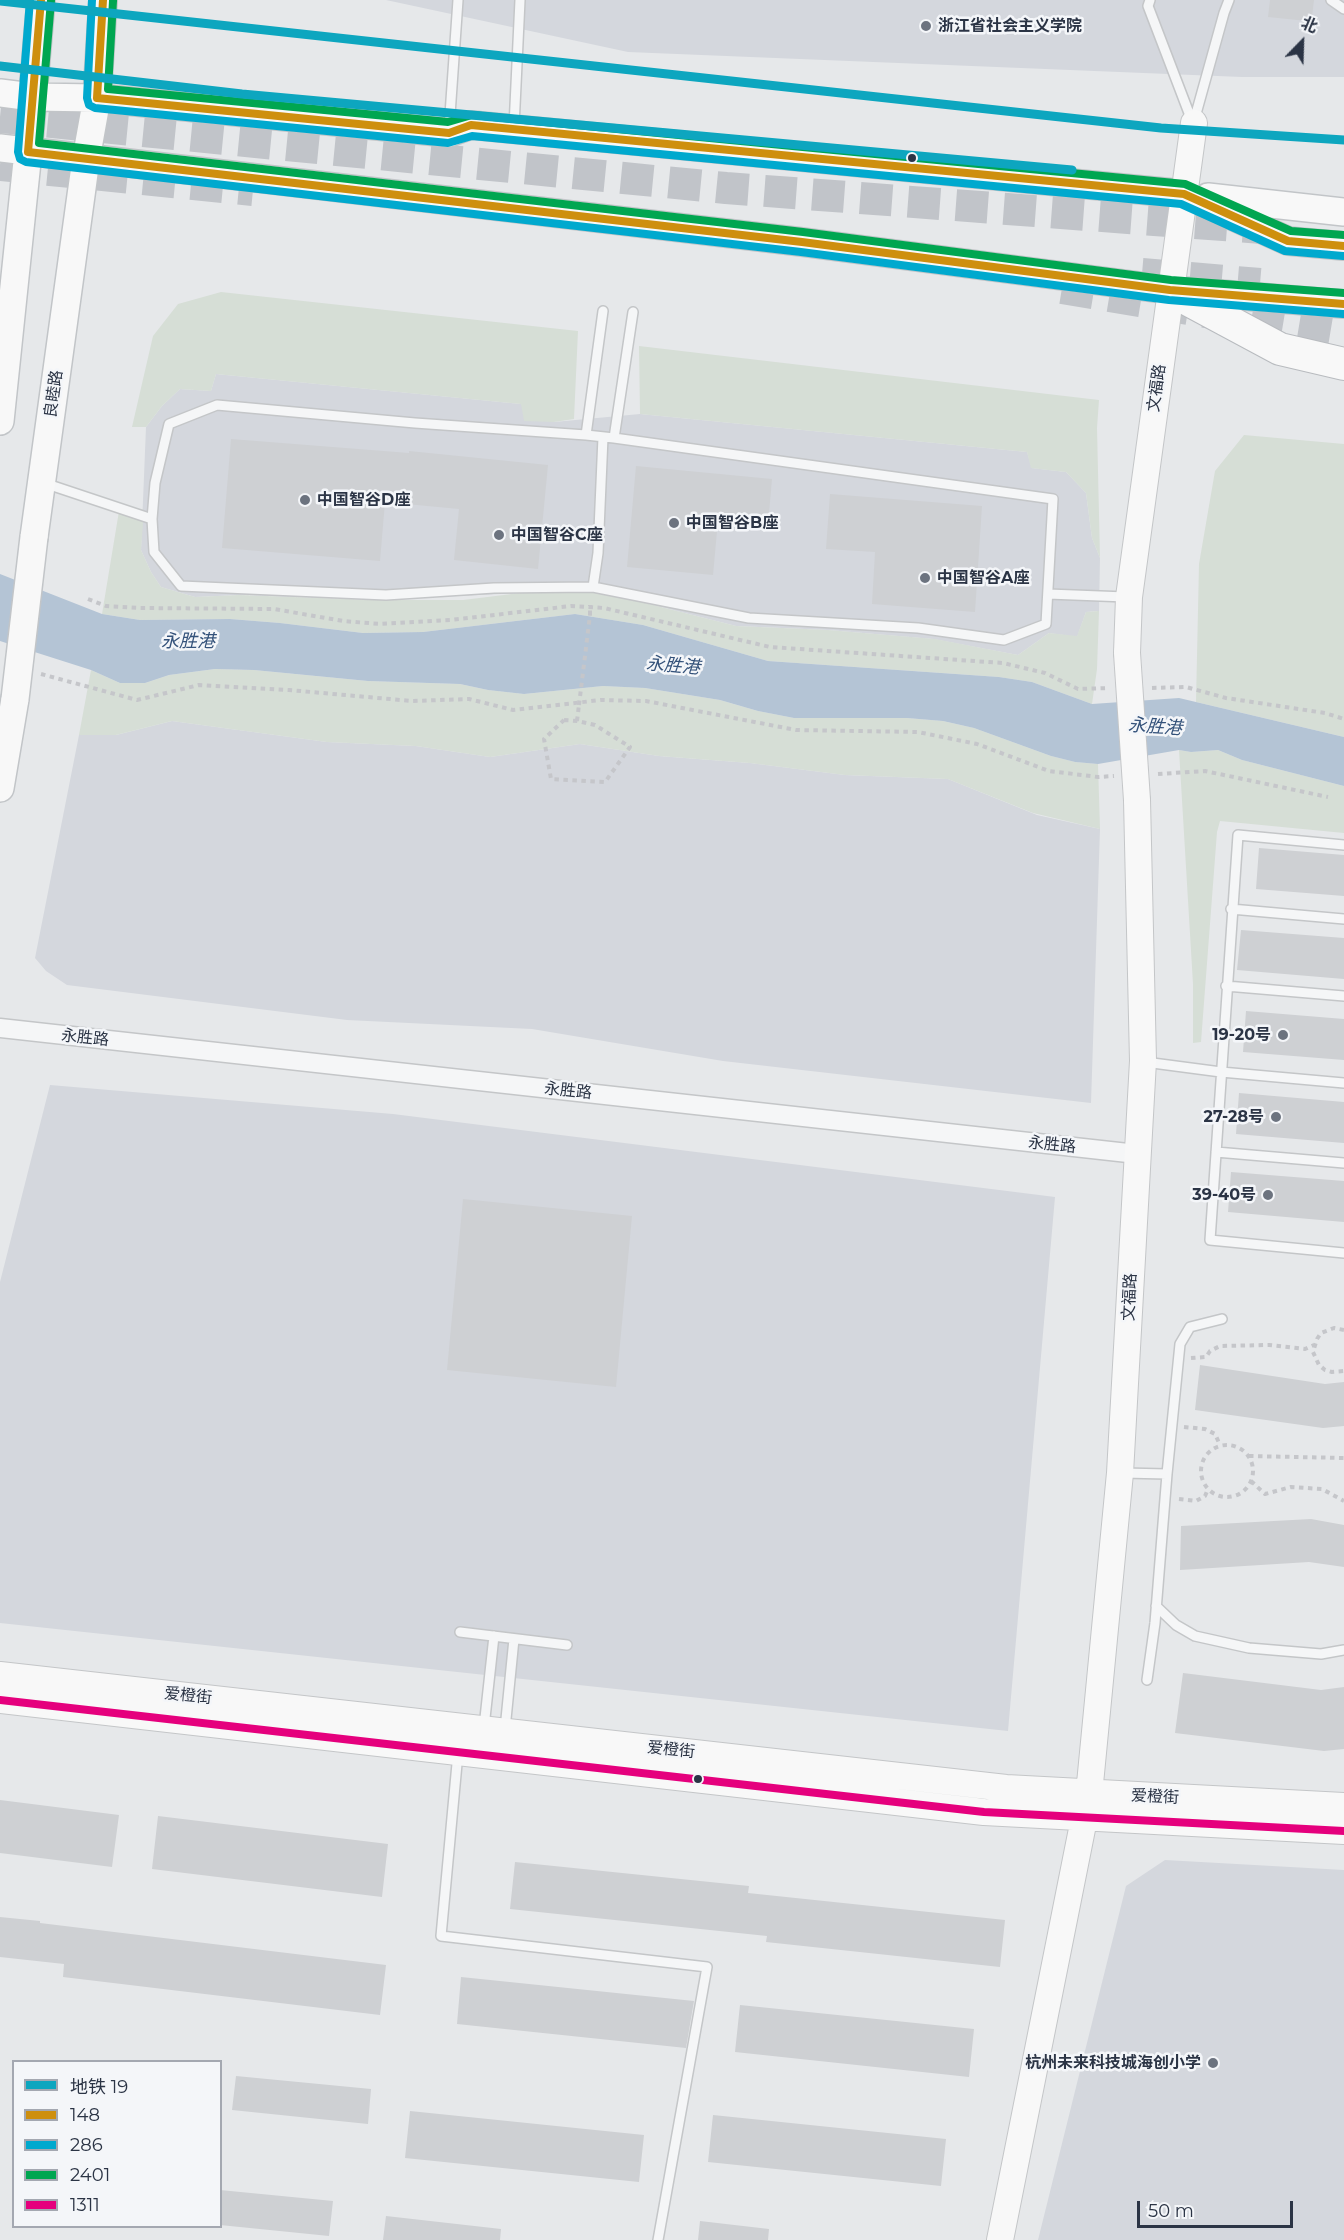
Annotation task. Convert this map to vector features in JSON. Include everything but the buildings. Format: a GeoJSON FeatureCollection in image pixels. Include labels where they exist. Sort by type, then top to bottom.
{"type":"FeatureCollection","features":[{"type":"Feature","properties":{"kind":"highway"},"geometry":{"type":"LineString","coordinates":[[1170,290],[1280,348],[1344,364]]}},
{"type":"Feature","properties":{"kind":"main road"},"geometry":{"type":"LineString","coordinates":[[0,421],[41,0]]}},
{"type":"Feature","properties":{"kind":"main road","name":"良睦路"},"geometry":{"type":"LineString","coordinates":[[0,788],[15,699],[41,482],[86,159],[97,98],[103,0]]}},
{"type":"Feature","properties":{"kind":"main road"},"geometry":{"type":"LineString","coordinates":[[0,93],[32,97],[97,98],[449,133],[471,125],[1184,194],[1344,212]]}},
{"type":"Feature","properties":{"kind":"main road"},"geometry":{"type":"LineString","coordinates":[[0,148],[779,239],[1170,290],[1344,304]]}},
{"type":"Feature","properties":{"kind":"main road"},"geometry":{"type":"LineString","coordinates":[[1184,194],[1288,241],[1344,246]]}},
{"type":"Feature","properties":{"kind":"street","name":"文福路"},"geometry":{"type":"LineString","coordinates":[[1000,2240],[1087,1806],[1120,1473],[1143,1061],[1137,800],[1127,653],[1129,597],[1194,123]]}},
{"type":"Feature","properties":{"kind":"street","name":"永胜路"},"geometry":{"type":"LineString","coordinates":[[0,1028],[1137,1154]]}},
{"type":"Feature","properties":{"kind":"street","name":"爱橙街"},"geometry":{"type":"LineString","coordinates":[[0,1675],[1006,1788],[1087,1806],[1344,1831]]}},
{"type":"Feature","properties":{"kind":"street","name":"爱橙街"},"geometry":{"type":"LineString","coordinates":[[0,1700],[984,1812],[1087,1806],[1344,1806]]}},
{"type":"Feature","properties":{"kind":"lane"},"geometry":{"type":"LineString","coordinates":[[449,133],[458,0]]}},
{"type":"Feature","properties":{"kind":"lane"},"geometry":{"type":"LineString","coordinates":[[514,130],[520,0]]}},
{"type":"Feature","properties":{"kind":"lane"},"geometry":{"type":"LineString","coordinates":[[1150,0],[1148,6],[1194,123]]}},
{"type":"Feature","properties":{"kind":"lane"},"geometry":{"type":"LineString","coordinates":[[1194,123],[1229,0]]}},
{"type":"Feature","properties":{"kind":"lane"},"geometry":{"type":"LineString","coordinates":[[1331,0],[1344,9]]}},
{"type":"Feature","properties":{"kind":"lane"},"geometry":{"type":"LineString","coordinates":[[586,435],[603,311]]}},
{"type":"Feature","properties":{"kind":"lane"},"geometry":{"type":"LineString","coordinates":[[614,438],[633,312]]}},
{"type":"Feature","properties":{"kind":"lane"},"geometry":{"type":"LineString","coordinates":[[217,405],[416,423],[586,435],[1053,499],[1046,624],[1004,640],[918,628],[749,618],[592,587],[494,588],[386,595],[181,586],[154,552],[152,519],[155,483],[169,424],[217,405]]}},
{"type":"Feature","properties":{"kind":"lane"},"geometry":{"type":"LineString","coordinates":[[592,587],[598,554],[603,437]]}},
{"type":"Feature","properties":{"kind":"lane"},"geometry":{"type":"LineString","coordinates":[[41,482],[152,519]]}},
{"type":"Feature","properties":{"kind":"lane"},"geometry":{"type":"LineString","coordinates":[[1048,594],[1129,597]]}},
{"type":"Feature","properties":{"kind":"lane"},"geometry":{"type":"LineString","coordinates":[[1344,845],[1238,835],[1231,909],[1210,1240],[1344,1253]]}},
{"type":"Feature","properties":{"kind":"lane"},"geometry":{"type":"LineString","coordinates":[[1231,909],[1344,919]]}},
{"type":"Feature","properties":{"kind":"lane"},"geometry":{"type":"LineString","coordinates":[[1226,986],[1344,996]]}},
{"type":"Feature","properties":{"kind":"lane"},"geometry":{"type":"LineString","coordinates":[[1143,1061],[1221,1072],[1344,1083]]}},
{"type":"Feature","properties":{"kind":"lane"},"geometry":{"type":"LineString","coordinates":[[1216,1152],[1344,1163]]}},
{"type":"Feature","properties":{"kind":"lane"},"geometry":{"type":"LineString","coordinates":[[1147,1680],[1180,1344],[1190,1327],[1222,1319]]}},
{"type":"Feature","properties":{"kind":"lane"},"geometry":{"type":"LineString","coordinates":[[1120,1473],[1167,1474]]}},
{"type":"Feature","properties":{"kind":"lane"},"geometry":{"type":"LineString","coordinates":[[1156,1606],[1176,1625],[1195,1636],[1249,1648],[1321,1654],[1344,1650]]}},
{"type":"Feature","properties":{"kind":"lane"},"geometry":{"type":"LineString","coordinates":[[460,1632],[567,1645]]}},
{"type":"Feature","properties":{"kind":"lane"},"geometry":{"type":"LineString","coordinates":[[494,1636],[494,1731]]}},
{"type":"Feature","properties":{"kind":"lane"},"geometry":{"type":"LineString","coordinates":[[494,1731],[514,1639]]}},
{"type":"Feature","properties":{"kind":"lane"},"geometry":{"type":"LineString","coordinates":[[458,1752],[441,1936],[707,1967],[658,2240]]}},
{"type":"Feature","properties":{"kind":"path"},"geometry":{"type":"LineString","coordinates":[[88,599],[106,606],[139,608],[274,609],[344,621],[380,624],[451,620],[571,606],[604,608],[770,647],[1003,663],[1045,674],[1078,689],[1119,688]]}},
{"type":"Feature","properties":{"kind":"path"},"geometry":{"type":"LineString","coordinates":[[577,721],[590,615]]}},
{"type":"Feature","properties":{"kind":"path"},"geometry":{"type":"LineString","coordinates":[[38,673],[137,700],[199,685],[412,701],[470,699],[513,710],[601,700],[646,701],[796,730],[918,732],[977,744],[1049,771],[1098,777],[1122,776]]}},
{"type":"Feature","properties":{"kind":"path"},"geometry":{"type":"LineString","coordinates":[[1141,688],[1186,687],[1226,698],[1325,713],[1344,719]]}},
{"type":"Feature","properties":{"kind":"path"},"geometry":{"type":"LineString","coordinates":[[564,720],[577,721],[595,725],[630,747],[605,782],[551,779],[544,739],[564,720]]}},
{"type":"Feature","properties":{"kind":"path"},"geometry":{"type":"LineString","coordinates":[[1157,774],[1205,771],[1328,797]]}},
{"type":"Feature","properties":{"kind":"path"},"geometry":{"type":"LineString","coordinates":[[1344,1330],[1328,1329],[1317,1338],[1313,1352],[1319,1365],[1332,1372],[1344,1371]]}},
{"type":"Feature","properties":{"kind":"path"},"geometry":{"type":"LineString","coordinates":[[1178,1358],[1206,1357],[1210,1351],[1220,1346],[1305,1349],[1314,1345]]}},
{"type":"Feature","properties":{"kind":"path"},"geometry":{"type":"LineString","coordinates":[[1172,1424],[1205,1429],[1215,1434],[1220,1445]]}},
{"type":"Feature","properties":{"kind":"path"},"geometry":{"type":"LineString","coordinates":[[1220,1445],[1234,1445],[1248,1456],[1253,1473],[1251,1481],[1239,1494],[1230,1496],[1214,1494],[1203,1482],[1201,1466],[1209,1451],[1220,1445]]}},
{"type":"Feature","properties":{"kind":"path"},"geometry":{"type":"LineString","coordinates":[[1248,1456],[1344,1458]]}},
{"type":"Feature","properties":{"kind":"path"},"geometry":{"type":"LineString","coordinates":[[1251,1481],[1265,1494],[1291,1487],[1322,1489],[1344,1501]]}},
{"type":"Feature","properties":{"kind":"path"},"geometry":{"type":"LineString","coordinates":[[1165,1498],[1196,1501],[1205,1496],[1208,1489]]}},
{"type":"Feature","properties":{"kind":"shaded area","name":"浙江省社会主义学院"},"geometry":{"type":"Polygon","coordinates":[[[386,0],[1344,0],[1344,77],[1242,77],[628,52],[386,0]]]}},
{"type":"Feature","properties":{"kind":"shaded area"},"geometry":{"type":"Polygon","coordinates":[[[221,292],[578,331],[574,419],[554,422],[524,421],[521,404],[216,374],[211,391],[180,389],[162,406],[146,427],[132,427],[153,336],[178,304],[221,292]]]}},
{"type":"Feature","properties":{"kind":"shaded area"},"geometry":{"type":"Polygon","coordinates":[[[639,346],[1099,400],[1097,428],[1100,558],[1092,538],[1086,493],[1066,472],[1031,468],[1027,452],[640,414],[639,346]]]}},
{"type":"Feature","properties":{"kind":"shaded area"},"geometry":{"type":"Polygon","coordinates":[[[216,374],[521,404],[554,422],[640,414],[1027,452],[1032,468],[1066,472],[1086,493],[1092,538],[1100,558],[1099,611],[1086,612],[1077,637],[1049,633],[1018,655],[933,639],[828,630],[736,626],[606,593],[520,593],[375,600],[239,595],[195,597],[161,587],[141,550],[146,427],[162,406],[180,389],[211,391],[216,374]]]}},
{"type":"Feature","properties":{"kind":"shaded area"},"geometry":{"type":"Polygon","coordinates":[[[1244,435],[1344,444],[1344,737],[1196,702],[1199,564],[1215,471],[1244,435]]]}},
{"type":"Feature","properties":{"kind":"shaded area"},"geometry":{"type":"Polygon","coordinates":[[[120,505],[144,510],[141,550],[161,587],[195,597],[239,595],[375,600],[463,600],[520,593],[606,593],[736,626],[828,630],[935,639],[1018,655],[1049,633],[1077,636],[1086,612],[1099,611],[1097,669],[1092,704],[1032,682],[999,677],[768,661],[643,625],[575,614],[423,632],[363,633],[230,619],[140,620],[102,614],[120,505]]]}},
{"type":"Feature","properties":{"kind":"shaded area"},"geometry":{"type":"Polygon","coordinates":[[[215,669],[254,670],[368,681],[460,684],[524,694],[603,686],[645,688],[720,700],[794,718],[907,718],[943,721],[974,728],[1051,756],[1075,762],[1098,764],[1100,829],[1033,813],[948,779],[845,775],[750,763],[659,756],[580,744],[490,757],[416,746],[327,742],[172,721],[116,735],[79,735],[91,670],[120,683],[145,683],[169,675],[215,669]]]}},
{"type":"Feature","properties":{"kind":"shaded area"},"geometry":{"type":"Polygon","coordinates":[[[172,721],[327,742],[416,746],[490,757],[580,744],[659,756],[750,763],[845,775],[948,779],[1037,815],[1100,829],[1091,1103],[723,1061],[532,1029],[347,1020],[67,985],[46,971],[35,958],[79,735],[116,735],[172,721]]]}},
{"type":"Feature","properties":{"kind":"shaded area"},"geometry":{"type":"Polygon","coordinates":[[[1179,750],[1191,752],[1218,750],[1242,760],[1344,786],[1344,833],[1220,821],[1217,832],[1201,1042],[1193,1043],[1193,984],[1179,750]]]}},
{"type":"Feature","properties":{"kind":"shaded area"},"geometry":{"type":"Polygon","coordinates":[[[50,1085],[393,1114],[1055,1197],[1008,1731],[0,1623],[0,1282],[50,1085]]]}},
{"type":"Feature","properties":{"kind":"shaded area","name":"杭州未来科技城海创小学"},"geometry":{"type":"Polygon","coordinates":[[[1165,1860],[1344,1870],[1344,2240],[1038,2240],[1126,1886],[1165,1860]]]}},
{"type":"Feature","properties":{"kind":"water","name":"永胜港"},"geometry":{"type":"Polygon","coordinates":[[[0,574],[102,614],[140,620],[230,619],[363,633],[423,632],[575,614],[643,625],[768,661],[999,677],[1032,682],[1092,704],[1179,698],[1344,737],[1344,786],[1242,760],[1218,750],[1191,752],[1179,750],[1098,764],[1075,762],[1051,756],[974,728],[943,721],[907,718],[794,718],[720,700],[645,688],[603,686],[524,694],[460,684],[368,681],[254,670],[215,669],[169,675],[145,683],[120,683],[91,670],[0,641],[0,574]]]}},
{"type":"Feature","properties":{"kind":"tunnel"},"geometry":{"type":"LineString","coordinates":[[0,117],[726,188],[1262,228]]}},
{"type":"Feature","properties":{"kind":"tunnel"},"geometry":{"type":"LineString","coordinates":[[0,165],[253,190]]}},
{"type":"Feature","properties":{"kind":"tunnel"},"geometry":{"type":"LineString","coordinates":[[1142,274],[1260,284]]}},
{"type":"Feature","properties":{"kind":"tunnel"},"geometry":{"type":"LineString","coordinates":[[1062,288],[1344,335]]}},
{"type":"Feature","properties":{"kind":"metro line","name":"19"},"geometry":{"type":"LineString","coordinates":[[0,1],[1161,128],[1344,140]]}},
{"type":"Feature","properties":{"kind":"metro line","name":"19"},"geometry":{"type":"LineString","coordinates":[[0,66],[242,94],[1072,170]]}},
{"type":"Feature","properties":{"kind":"transit line","name":"286"},"geometry":{"type":"LineString","coordinates":[[30,0],[18,152],[20,159],[26,162],[801,252],[1169,300],[1343,314]]}},
{"type":"Feature","properties":{"kind":"transit line","name":"148"},"geometry":{"type":"LineString","coordinates":[[28,152],[41,0]]}},
{"type":"Feature","properties":{"kind":"transit line","name":"286"},"geometry":{"type":"LineString","coordinates":[[92,0],[87,98],[89,105],[95,108],[448,143],[472,136],[1181,204],[1285,251],[1343,256]]}},
{"type":"Feature","properties":{"kind":"transit line","name":"148"},"geometry":{"type":"LineString","coordinates":[[97,98],[103,0]]}},
{"type":"Feature","properties":{"kind":"transit line","name":"2401"},"geometry":{"type":"LineString","coordinates":[[51,1],[39,143],[803,232],[1171,280],[1344,293]]}},
{"type":"Feature","properties":{"kind":"transit line","name":"2401"},"geometry":{"type":"LineString","coordinates":[[113,1],[108,89],[448,122],[472,115],[1185,184],[1291,231],[1344,235]]}},
{"type":"Feature","properties":{"kind":"transit line","name":"148"},"geometry":{"type":"LineString","coordinates":[[97,98],[449,133],[471,125],[1184,194],[1288,241],[1344,246]]}},
{"type":"Feature","properties":{"kind":"transit line","name":"148"},"geometry":{"type":"LineString","coordinates":[[28,152],[802,242],[1170,290],[1344,304]]}},
{"type":"Feature","properties":{"kind":"transit line","name":"1311"},"geometry":{"type":"LineString","coordinates":[[0,1700],[984,1812],[1344,1831]]}},
{"type":"Feature","properties":{"kind":"place","name":"浙江省社会主义学院"},"geometry":{"type":"Point","coordinates":[926,26]}},
{"type":"Feature","properties":{"kind":"place","name":"中国智谷D座"},"geometry":{"type":"Point","coordinates":[305,500]}},
{"type":"Feature","properties":{"kind":"place","name":"中国智谷B座"},"geometry":{"type":"Point","coordinates":[674,523]}},
{"type":"Feature","properties":{"kind":"place","name":"中国智谷C座"},"geometry":{"type":"Point","coordinates":[499,535]}},
{"type":"Feature","properties":{"kind":"place","name":"中国智谷A座"},"geometry":{"type":"Point","coordinates":[925,578]}},
{"type":"Feature","properties":{"kind":"place","name":"19-20号"},"geometry":{"type":"Point","coordinates":[1283,1035]}},
{"type":"Feature","properties":{"kind":"place","name":"27-28号"},"geometry":{"type":"Point","coordinates":[1276,1117]}},
{"type":"Feature","properties":{"kind":"place","name":"39-40号"},"geometry":{"type":"Point","coordinates":[1268,1195]}},
{"type":"Feature","properties":{"kind":"place","name":"杭州未来科技城海创小学"},"geometry":{"type":"Point","coordinates":[1213,2063]}}]}
